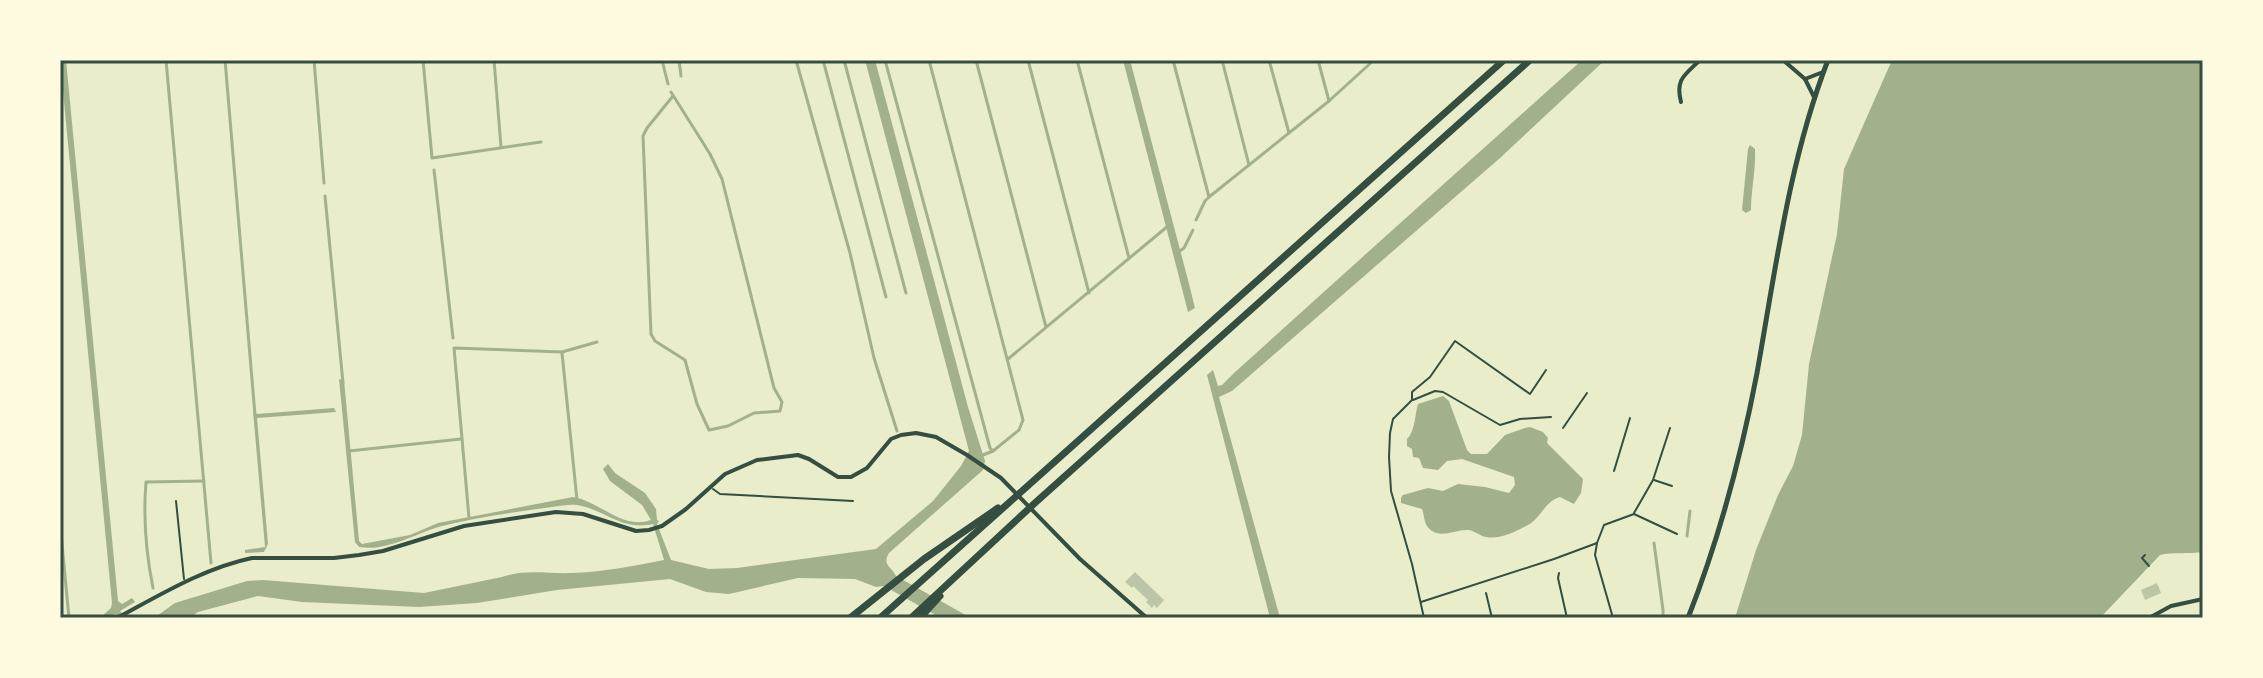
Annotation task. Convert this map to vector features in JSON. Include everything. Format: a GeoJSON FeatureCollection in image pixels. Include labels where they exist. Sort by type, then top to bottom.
{"type":"FeatureCollection","features":[{"type":"Feature","properties":{"kind":"highway"},"geometry":{"type":"LineString","coordinates":[[881,617],[1504,60]]}},
{"type":"Feature","properties":{"kind":"highway"},"geometry":{"type":"LineString","coordinates":[[920,618],[956,577],[1036,502],[1530,60]]}},
{"type":"Feature","properties":{"kind":"highway"},"geometry":{"type":"LineString","coordinates":[[850,618],[924,559],[1013,499]]}},
{"type":"Feature","properties":{"kind":"highway"},"geometry":{"type":"LineString","coordinates":[[911,618],[937,597]]}},
{"type":"Feature","properties":{"kind":"street"},"geometry":{"type":"LineString","coordinates":[[1681,102],[1678,91],[1680,81],[1700,60]]}},
{"type":"Feature","properties":{"kind":"street"},"geometry":{"type":"LineString","coordinates":[[1783,60],[1805,79],[1814,97]]}},
{"type":"Feature","properties":{"kind":"street"},"geometry":{"type":"LineString","coordinates":[[1688,618],[1723,520],[1739,459],[1783,218],[1814,97],[1828,60]]}},
{"type":"Feature","properties":{"kind":"street"},"geometry":{"type":"LineString","coordinates":[[1805,79],[1823,72]]}},
{"type":"Feature","properties":{"kind":"street"},"geometry":{"type":"LineString","coordinates":[[120,617],[185,582],[252,558],[359,555],[383,551],[464,526],[556,512],[583,514],[636,531],[649,530],[662,526],[686,509],[725,474],[757,460],[798,455],[838,477],[851,477],[867,468],[891,439],[916,433],[936,437],[1001,478],[1080,559],[1147,618]]}},
{"type":"Feature","properties":{"kind":"street"},"geometry":{"type":"LineString","coordinates":[[2149,618],[2171,606],[2203,599]]}},
{"type":"Feature","properties":{"kind":"lane"},"geometry":{"type":"LineString","coordinates":[[710,485],[714,492],[720,494],[853,501]]}},
{"type":"Feature","properties":{"kind":"lane"},"geometry":{"type":"LineString","coordinates":[[176,501],[181,570],[185,582]]}},
{"type":"Feature","properties":{"kind":"path"},"geometry":{"type":"LineString","coordinates":[[1412,400],[1412,392],[1430,377],[1455,341],[1530,394],[1546,370]]}},
{"type":"Feature","properties":{"kind":"path"},"geometry":{"type":"LineString","coordinates":[[1424,618],[1391,491],[1389,457],[1393,419],[1412,400],[1435,391],[1443,392],[1500,425],[1520,419],[1551,417]]}},
{"type":"Feature","properties":{"kind":"path"},"geometry":{"type":"LineString","coordinates":[[1563,428],[1587,393]]}},
{"type":"Feature","properties":{"kind":"path"},"geometry":{"type":"LineString","coordinates":[[1614,471],[1630,418]]}},
{"type":"Feature","properties":{"kind":"path"},"geometry":{"type":"LineString","coordinates":[[1634,514],[1653,480],[1670,428]]}},
{"type":"Feature","properties":{"kind":"path"},"geometry":{"type":"LineString","coordinates":[[1653,480],[1672,486]]}},
{"type":"Feature","properties":{"kind":"path"},"geometry":{"type":"LineString","coordinates":[[1613,618],[1595,555],[1606,523],[1634,514],[1677,534]]}},
{"type":"Feature","properties":{"kind":"path"},"geometry":{"type":"LineString","coordinates":[[1420,603],[1597,543]]}},
{"type":"Feature","properties":{"kind":"path"},"geometry":{"type":"LineString","coordinates":[[2145,555],[2142,558],[2149,566]]}},
{"type":"Feature","properties":{"kind":"path"},"geometry":{"type":"LineString","coordinates":[[1559,573],[1567,618]]}},
{"type":"Feature","properties":{"kind":"path"},"geometry":{"type":"LineString","coordinates":[[1486,593],[1492,618]]}},
{"type":"Feature","properties":{"kind":"shaded area"},"geometry":{"type":"Polygon","coordinates":[[[60,60],[66,60],[118,601],[122,604],[132,598],[135,602],[120,611],[127,618],[116,614],[108,618],[102,616],[112,603],[60,60]]]}},
{"type":"Feature","properties":{"kind":"shaded area"},"geometry":{"type":"Polygon","coordinates":[[[865,60],[875,60],[985,461],[983,470],[889,553],[887,563],[896,576],[971,618],[936,618],[884,586],[876,587],[855,579],[798,578],[729,594],[706,592],[670,579],[557,590],[477,603],[419,607],[302,602],[258,596],[198,612],[189,618],[154,618],[175,603],[247,581],[424,593],[519,573],[595,571],[664,560],[653,524],[632,525],[574,505],[469,520],[380,547],[359,547],[355,542],[339,379],[344,380],[359,541],[362,544],[410,535],[438,523],[573,497],[631,521],[651,520],[642,505],[610,481],[603,469],[608,464],[615,473],[645,493],[656,509],[657,524],[671,560],[709,569],[737,568],[876,549],[933,501],[969,451],[865,60]]]}},
{"type":"Feature","properties":{"kind":"shaded area"},"geometry":{"type":"Polygon","coordinates":[[[1123,60],[1130,60],[1188,280],[1195,308],[1188,312],[1123,60]]]}},
{"type":"Feature","properties":{"kind":"shaded area"},"geometry":{"type":"Polygon","coordinates":[[[1582,60],[1605,60],[1500,158],[1232,391],[1219,397],[1280,618],[1270,618],[1207,375],[1213,370],[1218,386],[1222,385],[1582,60]]]}},
{"type":"Feature","properties":{"kind":"shaded area"},"geometry":{"type":"Polygon","coordinates":[[[1892,60],[2203,60],[2203,552],[2160,555],[2100,618],[1735,618],[1756,550],[1793,466],[1802,435],[1809,364],[1837,234],[1844,169],[1892,60]]]}},
{"type":"Feature","properties":{"kind":"shaded area"},"geometry":{"type":"Polygon","coordinates":[[[1750,145],[1755,149],[1755,165],[1751,210],[1746,213],[1742,210],[1750,145]]]}},
{"type":"Feature","properties":{"kind":"shaded area"},"geometry":{"type":"Polygon","coordinates":[[[1443,396],[1449,401],[1471,454],[1487,454],[1505,435],[1525,428],[1543,432],[1548,438],[1547,443],[1583,479],[1581,493],[1574,504],[1560,497],[1555,499],[1528,525],[1497,537],[1491,538],[1469,530],[1440,534],[1429,529],[1422,509],[1401,503],[1403,495],[1428,488],[1443,491],[1458,484],[1509,493],[1515,485],[1514,477],[1462,459],[1447,461],[1438,470],[1423,468],[1419,458],[1413,457],[1407,439],[1418,404],[1443,396]]]}},
{"type":"Feature","properties":{"kind":"shaded area"},"geometry":{"type":"Polygon","coordinates":[[[334,408],[336,412],[257,418],[268,544],[264,552],[245,553],[245,550],[265,547],[253,411],[257,414],[334,408]]]}},
{"type":"Feature","properties":{"kind":"building"},"geometry":{"type":"Polygon","coordinates":[[[1135,572],[1164,600],[1157,608],[1154,605],[1152,608],[1146,602],[1148,600],[1125,582],[1135,572]]]}},
{"type":"Feature","properties":{"kind":"building"},"geometry":{"type":"Polygon","coordinates":[[[2157,583],[2161,593],[2145,600],[2141,590],[2157,583]]]}},
{"type":"Feature","properties":{"kind":"waterway"},"geometry":{"type":"LineString","coordinates":[[166,60],[211,563]]}},
{"type":"Feature","properties":{"kind":"waterway"},"geometry":{"type":"LineString","coordinates":[[225,60],[255,415]]}},
{"type":"Feature","properties":{"kind":"waterway"},"geometry":{"type":"LineString","coordinates":[[314,60],[324,183]]}},
{"type":"Feature","properties":{"kind":"waterway"},"geometry":{"type":"LineString","coordinates":[[423,60],[432,158],[541,142]]}},
{"type":"Feature","properties":{"kind":"waterway"},"geometry":{"type":"LineString","coordinates":[[494,60],[501,147]]}},
{"type":"Feature","properties":{"kind":"waterway"},"geometry":{"type":"LineString","coordinates":[[662,60],[668,84]]}},
{"type":"Feature","properties":{"kind":"waterway"},"geometry":{"type":"LineString","coordinates":[[679,60],[681,76]]}},
{"type":"Feature","properties":{"kind":"waterway"},"geometry":{"type":"LineString","coordinates":[[796,60],[850,253],[874,358],[897,431]]}},
{"type":"Feature","properties":{"kind":"waterway"},"geometry":{"type":"LineString","coordinates":[[823,60],[886,297]]}},
{"type":"Feature","properties":{"kind":"waterway"},"geometry":{"type":"LineString","coordinates":[[844,60],[906,293]]}},
{"type":"Feature","properties":{"kind":"waterway"},"geometry":{"type":"LineString","coordinates":[[885,60],[993,451],[1019,430],[1023,420],[929,60]]}},
{"type":"Feature","properties":{"kind":"waterway"},"geometry":{"type":"LineString","coordinates":[[976,60],[1046,327]]}},
{"type":"Feature","properties":{"kind":"waterway"},"geometry":{"type":"LineString","coordinates":[[1028,60],[1089,293]]}},
{"type":"Feature","properties":{"kind":"waterway"},"geometry":{"type":"LineString","coordinates":[[1077,60],[1129,258]]}},
{"type":"Feature","properties":{"kind":"waterway"},"geometry":{"type":"LineString","coordinates":[[1173,60],[1209,197]]}},
{"type":"Feature","properties":{"kind":"waterway"},"geometry":{"type":"LineString","coordinates":[[1222,60],[1249,165]]}},
{"type":"Feature","properties":{"kind":"waterway"},"geometry":{"type":"LineString","coordinates":[[1269,60],[1289,133]]}},
{"type":"Feature","properties":{"kind":"waterway"},"geometry":{"type":"LineString","coordinates":[[1318,60],[1329,101]]}},
{"type":"Feature","properties":{"kind":"waterway"},"geometry":{"type":"LineString","coordinates":[[1196,220],[1209,197],[1329,101],[1374,60]]}},
{"type":"Feature","properties":{"kind":"waterway"},"geometry":{"type":"LineString","coordinates":[[671,92],[722,179],[774,388],[782,402],[780,411],[754,413],[728,426],[709,430],[697,404],[685,360],[655,341],[651,334],[643,136],[673,96]]}},
{"type":"Feature","properties":{"kind":"waterway"},"geometry":{"type":"LineString","coordinates":[[434,170],[453,338]]}},
{"type":"Feature","properties":{"kind":"waterway"},"geometry":{"type":"LineString","coordinates":[[325,196],[343,383]]}},
{"type":"Feature","properties":{"kind":"waterway"},"geometry":{"type":"LineString","coordinates":[[1008,359],[1168,226]]}},
{"type":"Feature","properties":{"kind":"waterway"},"geometry":{"type":"LineString","coordinates":[[1177,253],[1184,248],[1193,230]]}},
{"type":"Feature","properties":{"kind":"waterway"},"geometry":{"type":"LineString","coordinates":[[469,518],[454,348],[562,352],[597,342]]}},
{"type":"Feature","properties":{"kind":"waterway"},"geometry":{"type":"LineString","coordinates":[[562,353],[577,500]]}},
{"type":"Feature","properties":{"kind":"waterway"},"geometry":{"type":"LineString","coordinates":[[349,451],[461,439]]}},
{"type":"Feature","properties":{"kind":"waterway"},"geometry":{"type":"LineString","coordinates":[[978,457],[993,451]]}},
{"type":"Feature","properties":{"kind":"waterway"},"geometry":{"type":"LineString","coordinates":[[153,588],[146,535],[146,482],[204,481]]}},
{"type":"Feature","properties":{"kind":"waterway"},"geometry":{"type":"LineString","coordinates":[[1687,536],[1690,511]]}},
{"type":"Feature","properties":{"kind":"waterway"},"geometry":{"type":"LineString","coordinates":[[60,523],[69,618]]}},
{"type":"Feature","properties":{"kind":"waterway"},"geometry":{"type":"LineString","coordinates":[[1654,543],[1663,618]]}}]}
